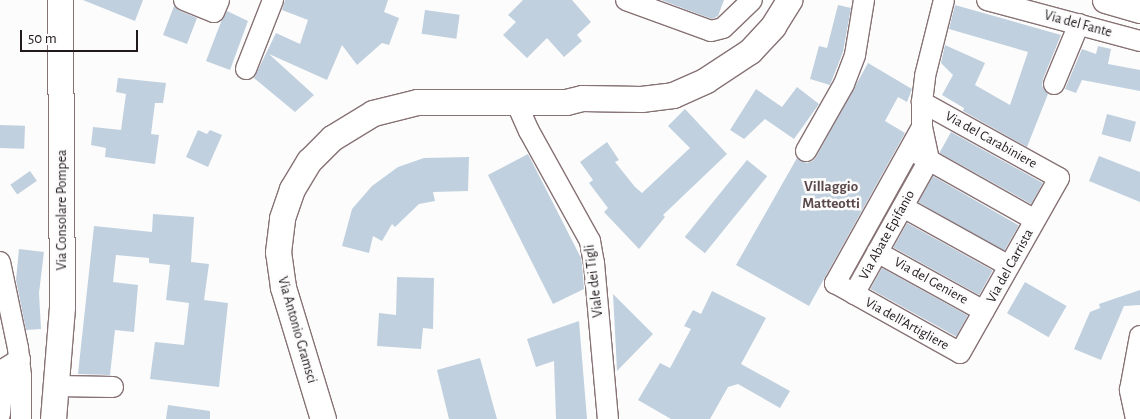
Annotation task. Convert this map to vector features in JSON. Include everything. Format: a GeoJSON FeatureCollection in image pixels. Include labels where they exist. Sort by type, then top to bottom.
{"type":"FeatureCollection","features":[{"type":"Feature","properties":{"kind":"main road","name":"Via Consolare Pompea"},"geometry":{"type":"LineString","coordinates":[[54,419],[62,306],[60,0]]}},
{"type":"Feature","properties":{"kind":"main road","name":"Via Antonio Gramsci"},"geometry":{"type":"LineString","coordinates":[[323,419],[280,269],[278,252],[282,218],[292,189],[299,175],[320,149],[332,138],[360,119],[387,108],[417,102],[566,102],[582,98],[653,98],[683,92],[723,70],[750,52],[773,26],[789,0]]}},
{"type":"Feature","properties":{"kind":"main road","name":"Via Antonio Gramsci"},"geometry":{"type":"LineString","coordinates":[[566,102],[584,108],[642,109],[666,106],[688,100],[732,77],[766,51],[787,27],[801,0]]}},
{"type":"Feature","properties":{"kind":"main road"},"geometry":{"type":"LineString","coordinates":[[1105,0],[1140,10]]}},
{"type":"Feature","properties":{"kind":"street"},"geometry":{"type":"LineString","coordinates":[[184,0],[216,6]]}},
{"type":"Feature","properties":{"kind":"street"},"geometry":{"type":"LineString","coordinates":[[246,69],[273,0]]}},
{"type":"Feature","properties":{"kind":"street"},"geometry":{"type":"LineString","coordinates":[[626,0],[711,31],[723,28],[752,0]]}},
{"type":"Feature","properties":{"kind":"street"},"geometry":{"type":"LineString","coordinates":[[806,151],[844,84],[855,55],[864,0]]}},
{"type":"Feature","properties":{"kind":"street","name":"Via Abate Epifanio"},"geometry":{"type":"LineString","coordinates":[[922,127],[835,283],[854,294],[929,160],[922,127],[922,102],[925,76],[944,0]]}},
{"type":"Feature","properties":{"kind":"street","name":"Via del Fante"},"geometry":{"type":"LineString","coordinates":[[987,0],[1140,41]]}},
{"type":"Feature","properties":{"kind":"street"},"geometry":{"type":"LineString","coordinates":[[1054,84],[1079,24]]}},
{"type":"Feature","properties":{"kind":"street","name":"Viale dei Tigli"},"geometry":{"type":"LineString","coordinates":[[516,102],[529,131],[590,241],[594,263],[608,419]]}},
{"type":"Feature","properties":{"kind":"street","name":"Via del Carabiniere"},"geometry":{"type":"LineString","coordinates":[[922,102],[1059,178]]}},
{"type":"Feature","properties":{"kind":"street"},"geometry":{"type":"LineString","coordinates":[[909,150],[1036,220]]}},
{"type":"Feature","properties":{"kind":"street","name":"Via del Carrista"},"geometry":{"type":"LineString","coordinates":[[960,353],[1059,178]]}},
{"type":"Feature","properties":{"kind":"street"},"geometry":{"type":"LineString","coordinates":[[903,207],[1009,266]]}},
{"type":"Feature","properties":{"kind":"street","name":"Via del Geniere"},"geometry":{"type":"LineString","coordinates":[[878,252],[984,311]]}},
{"type":"Feature","properties":{"kind":"street"},"geometry":{"type":"LineString","coordinates":[[0,262],[20,359],[21,419]]}},
{"type":"Feature","properties":{"kind":"street","name":"Via dell'Artigliere"},"geometry":{"type":"LineString","coordinates":[[854,294],[960,353]]}},
{"type":"Feature","properties":{"kind":"street"},"geometry":{"type":"LineString","coordinates":[[1136,419],[1130,390],[1140,336]]}},
{"type":"Feature","properties":{"kind":"street"},"geometry":{"type":"LineString","coordinates":[[0,414],[4,369],[20,359]]}},
{"type":"Feature","properties":{"kind":"street"},"geometry":{"type":"LineString","coordinates":[[57,386],[113,387]]}},
{"type":"Feature","properties":{"kind":"building"},"geometry":{"type":"Polygon","coordinates":[[[83,0],[143,0],[135,21],[83,0]]]}},
{"type":"Feature","properties":{"kind":"building"},"geometry":{"type":"Polygon","coordinates":[[[285,0],[388,0],[384,12],[399,18],[389,45],[382,43],[357,65],[342,45],[327,80],[269,54],[314,95],[295,112],[254,78],[276,33],[300,44],[308,20],[282,10],[285,0]]]}},
{"type":"Feature","properties":{"kind":"building"},"geometry":{"type":"Polygon","coordinates":[[[523,0],[572,0],[591,22],[577,35],[582,41],[564,57],[547,38],[527,58],[503,35],[516,22],[508,15],[523,0]]]}},
{"type":"Feature","properties":{"kind":"building"},"geometry":{"type":"Polygon","coordinates":[[[661,0],[724,0],[718,16],[712,19],[661,0]]]}},
{"type":"Feature","properties":{"kind":"building"},"geometry":{"type":"Polygon","coordinates":[[[838,5],[851,8],[843,52],[830,85],[810,79],[819,46],[827,48],[838,5]]]}},
{"type":"Feature","properties":{"kind":"building"},"geometry":{"type":"Polygon","coordinates":[[[955,5],[1061,35],[1043,79],[1042,86],[1048,94],[1027,147],[963,111],[964,108],[942,95],[953,75],[941,63],[945,45],[985,63],[975,85],[1010,105],[1028,52],[949,29],[955,5]]]}},
{"type":"Feature","properties":{"kind":"building"},"geometry":{"type":"Polygon","coordinates":[[[174,6],[180,11],[197,18],[187,44],[163,35],[174,6]]]}},
{"type":"Feature","properties":{"kind":"building"},"geometry":{"type":"Polygon","coordinates":[[[425,10],[460,15],[456,39],[422,34],[425,10]]]}},
{"type":"Feature","properties":{"kind":"building"},"geometry":{"type":"Polygon","coordinates":[[[227,11],[248,21],[230,70],[206,61],[227,11]]]}},
{"type":"Feature","properties":{"kind":"building"},"geometry":{"type":"Polygon","coordinates":[[[1098,46],[1111,49],[1108,64],[1140,70],[1140,91],[1082,80],[1076,93],[1065,89],[1082,49],[1096,54],[1098,46]]]}},
{"type":"Feature","properties":{"kind":"building"},"geometry":{"type":"Polygon","coordinates":[[[868,63],[912,89],[907,102],[898,97],[885,121],[905,133],[809,306],[736,265],[797,158],[807,163],[813,161],[816,157],[868,63]]]}},
{"type":"Feature","properties":{"kind":"building"},"geometry":{"type":"Polygon","coordinates":[[[118,78],[166,83],[163,103],[155,103],[151,134],[159,135],[155,164],[105,157],[106,148],[91,145],[93,127],[121,130],[126,94],[116,92],[118,78]]]}},
{"type":"Feature","properties":{"kind":"building"},"geometry":{"type":"Polygon","coordinates":[[[797,87],[819,104],[794,139],[765,119],[744,139],[730,130],[756,89],[782,107],[797,87]]]}},
{"type":"Feature","properties":{"kind":"building"},"geometry":{"type":"Polygon","coordinates":[[[685,109],[727,154],[663,215],[665,217],[639,249],[604,212],[608,208],[589,183],[593,180],[580,162],[607,142],[619,160],[615,162],[642,193],[690,148],[668,126],[685,109]]]}},
{"type":"Feature","properties":{"kind":"building"},"geometry":{"type":"Polygon","coordinates":[[[1107,114],[1136,122],[1131,142],[1102,134],[1107,114]]]}},
{"type":"Feature","properties":{"kind":"building"},"geometry":{"type":"Polygon","coordinates":[[[0,125],[25,126],[24,149],[0,148],[0,125]]]}},
{"type":"Feature","properties":{"kind":"building"},"geometry":{"type":"Polygon","coordinates":[[[198,130],[207,134],[210,130],[222,135],[208,167],[186,157],[198,130]]]}},
{"type":"Feature","properties":{"kind":"building"},"geometry":{"type":"Polygon","coordinates":[[[951,132],[1043,183],[1031,204],[939,153],[951,132]]]}},
{"type":"Feature","properties":{"kind":"building"},"geometry":{"type":"Polygon","coordinates":[[[528,154],[581,258],[584,289],[553,304],[488,175],[528,154]]]}},
{"type":"Feature","properties":{"kind":"building"},"geometry":{"type":"Polygon","coordinates":[[[1099,156],[1140,172],[1140,202],[1089,181],[1099,156]]]}},
{"type":"Feature","properties":{"kind":"building"},"geometry":{"type":"Polygon","coordinates":[[[469,157],[468,191],[433,192],[435,201],[419,204],[395,227],[392,224],[382,241],[373,236],[369,253],[342,246],[352,209],[372,186],[398,167],[424,158],[469,157]]]}},
{"type":"Feature","properties":{"kind":"building"},"geometry":{"type":"Polygon","coordinates":[[[747,160],[767,176],[705,253],[685,237],[747,160]]]}},
{"type":"Feature","properties":{"kind":"building"},"geometry":{"type":"Polygon","coordinates":[[[30,171],[37,181],[17,195],[10,185],[30,171]]]}},
{"type":"Feature","properties":{"kind":"building"},"geometry":{"type":"Polygon","coordinates":[[[933,176],[1019,225],[1004,251],[918,202],[933,176]]]}},
{"type":"Feature","properties":{"kind":"building"},"geometry":{"type":"Polygon","coordinates":[[[153,214],[194,217],[191,262],[209,264],[204,300],[228,303],[219,387],[150,379],[155,342],[184,345],[189,303],[166,300],[170,265],[149,263],[149,258],[116,255],[113,282],[138,285],[134,332],[115,330],[110,375],[78,374],[94,226],[152,232],[153,214]]]}},
{"type":"Feature","properties":{"kind":"building"},"geometry":{"type":"Polygon","coordinates":[[[907,223],[993,271],[979,295],[893,247],[907,223]]]}},
{"type":"Feature","properties":{"kind":"building"},"geometry":{"type":"Polygon","coordinates":[[[19,249],[44,252],[39,293],[41,329],[26,330],[16,280],[19,249]]]}},
{"type":"Feature","properties":{"kind":"building"},"geometry":{"type":"Polygon","coordinates":[[[882,268],[968,316],[956,337],[870,289],[882,268]]]}},
{"type":"Feature","properties":{"kind":"building"},"geometry":{"type":"Polygon","coordinates":[[[397,277],[434,278],[433,329],[423,328],[421,349],[377,346],[379,313],[396,315],[397,277]]]}},
{"type":"Feature","properties":{"kind":"building"},"geometry":{"type":"Polygon","coordinates":[[[1025,282],[1067,306],[1049,337],[1007,313],[1025,282]]]}},
{"type":"Feature","properties":{"kind":"building"},"geometry":{"type":"Polygon","coordinates":[[[1140,290],[1140,305],[1124,306],[1101,360],[1074,349],[1090,312],[1100,308],[1099,304],[1140,290]]]}},
{"type":"Feature","properties":{"kind":"building"},"geometry":{"type":"Polygon","coordinates":[[[712,291],[766,318],[741,364],[790,391],[780,408],[738,384],[728,387],[710,419],[671,419],[638,400],[660,363],[670,368],[691,329],[684,326],[693,310],[701,314],[712,291]]]}},
{"type":"Feature","properties":{"kind":"building"},"geometry":{"type":"Polygon","coordinates":[[[613,294],[653,334],[617,371],[616,351],[613,294]]]}},
{"type":"Feature","properties":{"kind":"building"},"geometry":{"type":"Polygon","coordinates":[[[579,321],[587,419],[556,419],[554,361],[536,367],[527,339],[579,321]]]}},
{"type":"Feature","properties":{"kind":"building"},"geometry":{"type":"Polygon","coordinates":[[[480,358],[497,419],[449,419],[437,370],[480,358]]]}},
{"type":"Feature","properties":{"kind":"building"},"geometry":{"type":"Polygon","coordinates":[[[168,405],[210,411],[210,419],[166,419],[168,405]]]}},
{"type":"Feature","properties":{"kind":"district","name":"Villaggio Matteotti"},"geometry":{"type":"Point","coordinates":[831,194]}}]}
